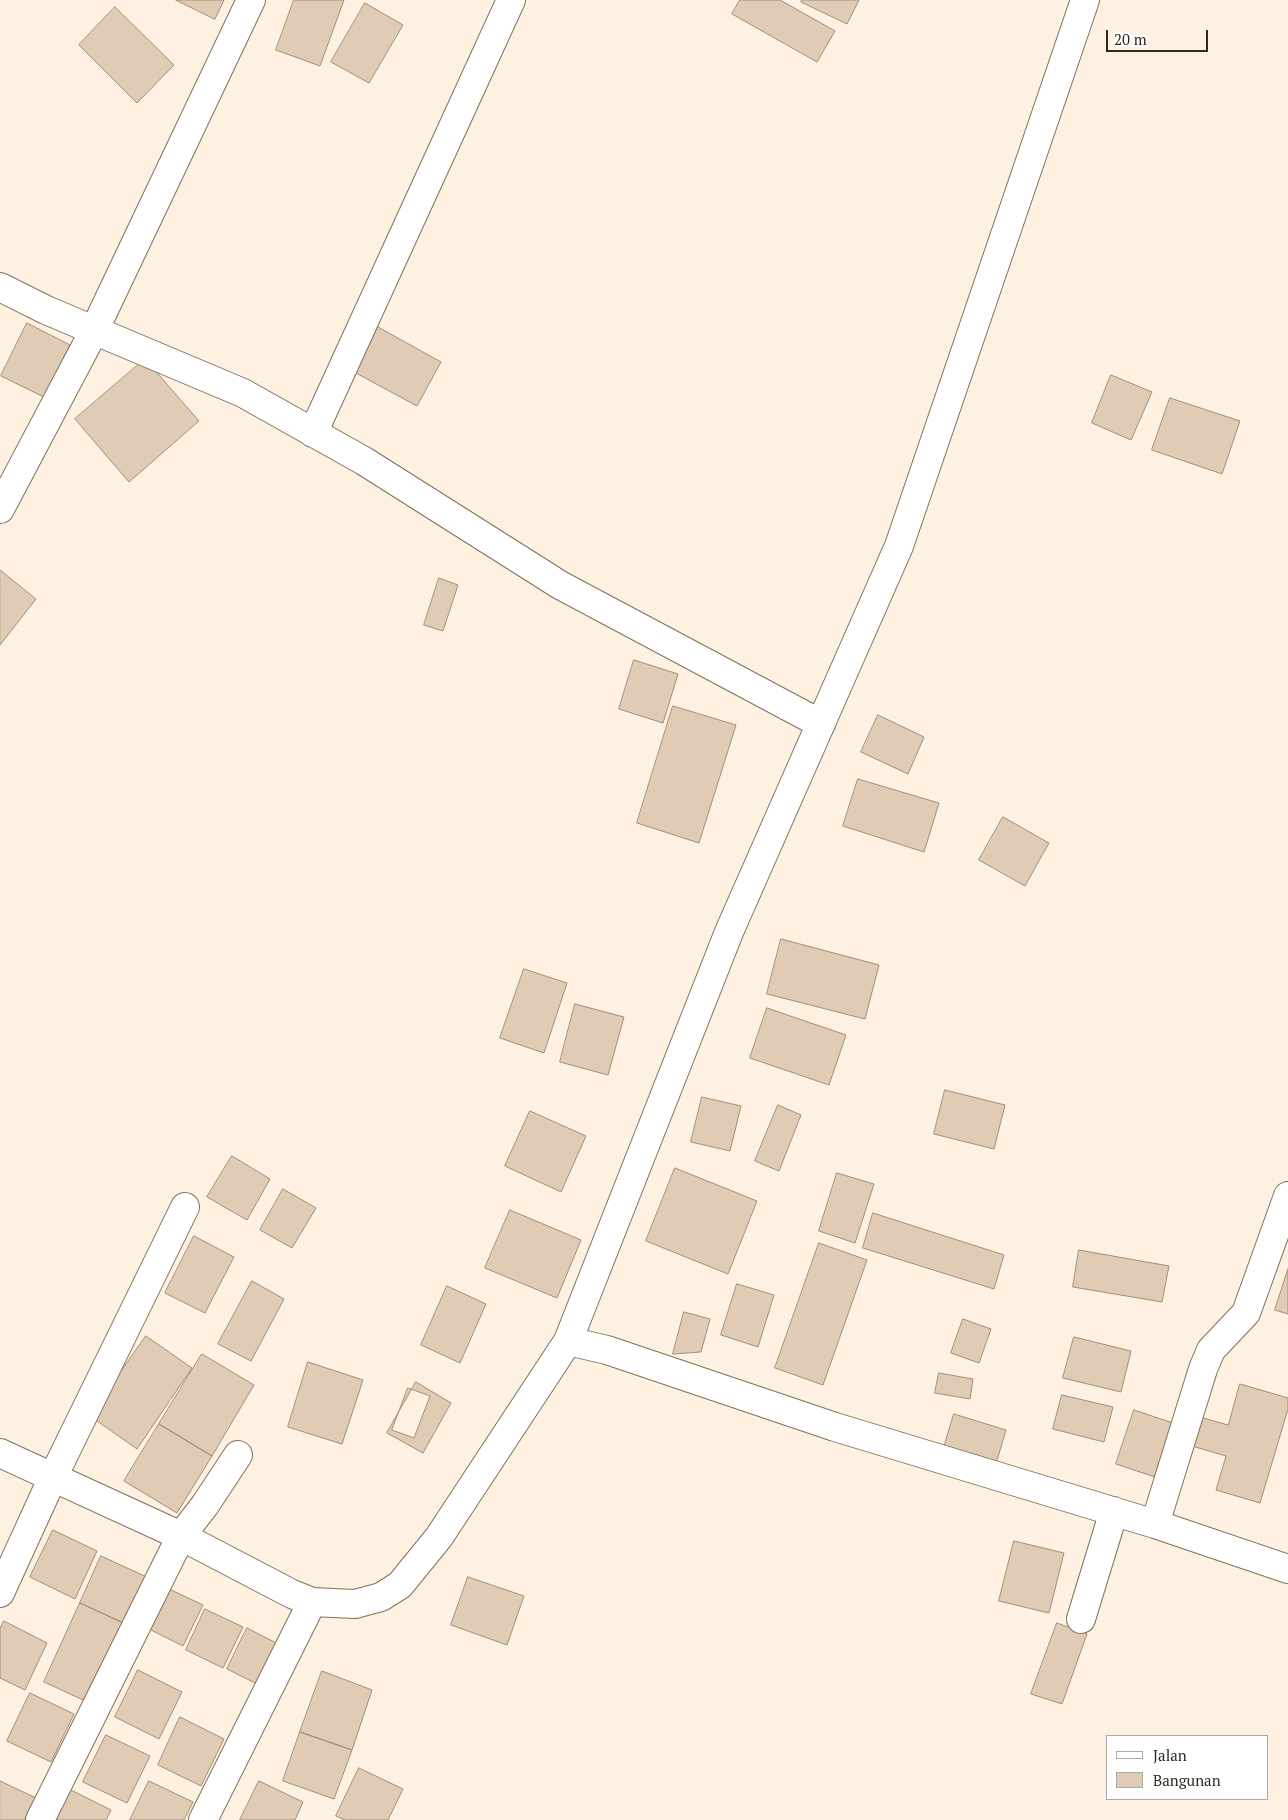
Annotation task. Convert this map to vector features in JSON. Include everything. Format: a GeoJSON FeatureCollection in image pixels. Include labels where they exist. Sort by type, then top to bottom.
{"type":"FeatureCollection","features":[{"type":"Feature","properties":{"kind":"street"},"geometry":{"type":"LineString","coordinates":[[0,509],[94,330],[251,0]]}},
{"type":"Feature","properties":{"kind":"street"},"geometry":{"type":"LineString","coordinates":[[313,433],[511,0]]}},
{"type":"Feature","properties":{"kind":"street"},"geometry":{"type":"LineString","coordinates":[[0,1453],[181,1536],[312,1602],[355,1604],[381,1597],[400,1585],[439,1536],[568,1340],[729,932],[899,546],[1085,0]]}},
{"type":"Feature","properties":{"kind":"street"},"geometry":{"type":"LineString","coordinates":[[0,287],[46,310],[243,393],[364,461],[560,584],[821,724]]}},
{"type":"Feature","properties":{"kind":"street"},"geometry":{"type":"LineString","coordinates":[[1155,1524],[1202,1369],[1211,1350],[1246,1313],[1288,1196]]}},
{"type":"Feature","properties":{"kind":"street"},"geometry":{"type":"LineString","coordinates":[[0,1593],[53,1477],[185,1208]]}},
{"type":"Feature","properties":{"kind":"street"},"geometry":{"type":"LineString","coordinates":[[568,1340],[607,1350],[835,1427],[1155,1524],[1288,1569]]}},
{"type":"Feature","properties":{"kind":"street"},"geometry":{"type":"LineString","coordinates":[[40,1820],[181,1536],[205,1505],[238,1455]]}},
{"type":"Feature","properties":{"kind":"street"},"geometry":{"type":"LineString","coordinates":[[1081,1619],[1114,1511]]}},
{"type":"Feature","properties":{"kind":"street"},"geometry":{"type":"LineString","coordinates":[[203,1820],[312,1602]]}},
{"type":"Feature","properties":{"kind":"building"},"geometry":{"type":"Polygon","coordinates":[[[176,0],[224,0],[215,19],[176,0]]]}},
{"type":"Feature","properties":{"kind":"building"},"geometry":{"type":"Polygon","coordinates":[[[294,0],[344,0],[320,66],[276,50],[294,0]]]}},
{"type":"Feature","properties":{"kind":"building"},"geometry":{"type":"Polygon","coordinates":[[[740,0],[780,0],[835,31],[817,62],[732,14],[740,0]]]}},
{"type":"Feature","properties":{"kind":"building"},"geometry":{"type":"Polygon","coordinates":[[[802,0],[859,0],[847,24],[801,2],[802,0]]]}},
{"type":"Feature","properties":{"kind":"building"},"geometry":{"type":"Polygon","coordinates":[[[365,3],[403,25],[369,83],[331,62],[365,3]]]}},
{"type":"Feature","properties":{"kind":"building"},"geometry":{"type":"Polygon","coordinates":[[[115,7],[174,65],[137,103],[79,45],[115,7]]]}},
{"type":"Feature","properties":{"kind":"building"},"geometry":{"type":"Polygon","coordinates":[[[27,323],[70,345],[44,397],[1,376],[27,323]]]}},
{"type":"Feature","properties":{"kind":"building"},"geometry":{"type":"Polygon","coordinates":[[[378,327],[441,362],[417,406],[354,372],[378,327]]]}},
{"type":"Feature","properties":{"kind":"building"},"geometry":{"type":"Polygon","coordinates":[[[145,359],[199,421],[129,482],[75,419],[145,359]]]}},
{"type":"Feature","properties":{"kind":"building"},"geometry":{"type":"Polygon","coordinates":[[[1111,375],[1152,392],[1131,440],[1092,423],[1111,375]]]}},
{"type":"Feature","properties":{"kind":"building"},"geometry":{"type":"Polygon","coordinates":[[[1170,398],[1240,421],[1222,474],[1152,450],[1170,398]]]}},
{"type":"Feature","properties":{"kind":"building"},"geometry":{"type":"Polygon","coordinates":[[[0,570],[36,599],[0,645],[0,570]]]}},
{"type":"Feature","properties":{"kind":"building"},"geometry":{"type":"Polygon","coordinates":[[[439,578],[458,585],[443,631],[424,625],[439,578]]]}},
{"type":"Feature","properties":{"kind":"building"},"geometry":{"type":"Polygon","coordinates":[[[634,660],[678,674],[663,723],[619,709],[634,660]]]}},
{"type":"Feature","properties":{"kind":"building"},"geometry":{"type":"Polygon","coordinates":[[[673,706],[736,725],[699,843],[637,823],[673,706]]]}},
{"type":"Feature","properties":{"kind":"building"},"geometry":{"type":"Polygon","coordinates":[[[878,715],[924,737],[908,774],[861,752],[878,715]]]}},
{"type":"Feature","properties":{"kind":"building"},"geometry":{"type":"Polygon","coordinates":[[[858,779],[939,803],[924,852],[843,826],[858,779]]]}},
{"type":"Feature","properties":{"kind":"building"},"geometry":{"type":"Polygon","coordinates":[[[1003,817],[1049,843],[1025,886],[979,860],[1003,817]]]}},
{"type":"Feature","properties":{"kind":"building"},"geometry":{"type":"Polygon","coordinates":[[[781,939],[879,965],[865,1019],[767,994],[781,939]]]}},
{"type":"Feature","properties":{"kind":"building"},"geometry":{"type":"Polygon","coordinates":[[[524,969],[567,983],[544,1053],[500,1038],[524,969]]]}},
{"type":"Feature","properties":{"kind":"building"},"geometry":{"type":"Polygon","coordinates":[[[575,1004],[624,1017],[608,1075],[560,1062],[575,1004]]]}},
{"type":"Feature","properties":{"kind":"building"},"geometry":{"type":"Polygon","coordinates":[[[767,1008],[846,1035],[829,1085],[750,1058],[767,1008]]]}},
{"type":"Feature","properties":{"kind":"building"},"geometry":{"type":"Polygon","coordinates":[[[945,1090],[1005,1105],[994,1149],[934,1134],[945,1090]]]}},
{"type":"Feature","properties":{"kind":"building"},"geometry":{"type":"Polygon","coordinates":[[[702,1097],[741,1106],[730,1151],[691,1142],[702,1097]]]}},
{"type":"Feature","properties":{"kind":"building"},"geometry":{"type":"Polygon","coordinates":[[[778,1105],[801,1115],[779,1171],[755,1161],[778,1105]]]}},
{"type":"Feature","properties":{"kind":"building"},"geometry":{"type":"Polygon","coordinates":[[[530,1111],[586,1136],[561,1192],[505,1166],[530,1111]]]}},
{"type":"Feature","properties":{"kind":"building"},"geometry":{"type":"Polygon","coordinates":[[[232,1156],[270,1179],[247,1220],[207,1197],[232,1156]]]}},
{"type":"Feature","properties":{"kind":"building"},"geometry":{"type":"Polygon","coordinates":[[[675,1168],[757,1201],[728,1274],[646,1241],[675,1168]]]}},
{"type":"Feature","properties":{"kind":"building"},"geometry":{"type":"Polygon","coordinates":[[[837,1173],[874,1184],[855,1243],[819,1231],[837,1173]]]}},
{"type":"Feature","properties":{"kind":"building"},"geometry":{"type":"Polygon","coordinates":[[[283,1189],[316,1208],[292,1248],[260,1230],[283,1189]]]}},
{"type":"Feature","properties":{"kind":"building"},"geometry":{"type":"Polygon","coordinates":[[[510,1210],[581,1240],[557,1298],[485,1268],[510,1210]]]}},
{"type":"Feature","properties":{"kind":"building"},"geometry":{"type":"Polygon","coordinates":[[[873,1213],[1004,1255],[994,1289],[863,1248],[873,1213]]]}},
{"type":"Feature","properties":{"kind":"building"},"geometry":{"type":"Polygon","coordinates":[[[194,1236],[234,1257],[205,1313],[165,1293],[194,1236]]]}},
{"type":"Feature","properties":{"kind":"building"},"geometry":{"type":"Polygon","coordinates":[[[819,1243],[867,1260],[823,1385],[775,1368],[819,1243]]]}},
{"type":"Feature","properties":{"kind":"building"},"geometry":{"type":"Polygon","coordinates":[[[1079,1250],[1169,1266],[1162,1302],[1073,1287],[1079,1250]]]}},
{"type":"Feature","properties":{"kind":"building"},"geometry":{"type":"Polygon","coordinates":[[[1288,1269],[1288,1314],[1275,1310],[1288,1269]]]}},
{"type":"Feature","properties":{"kind":"building"},"geometry":{"type":"Polygon","coordinates":[[[252,1281],[284,1299],[251,1361],[218,1344],[252,1281]]]}},
{"type":"Feature","properties":{"kind":"building"},"geometry":{"type":"Polygon","coordinates":[[[737,1284],[774,1295],[758,1347],[721,1335],[737,1284]]]}},
{"type":"Feature","properties":{"kind":"building"},"geometry":{"type":"Polygon","coordinates":[[[447,1286],[486,1304],[460,1363],[421,1345],[447,1286]]]}},
{"type":"Feature","properties":{"kind":"building"},"geometry":{"type":"Polygon","coordinates":[[[684,1312],[710,1319],[701,1352],[673,1354],[684,1312]]]}},
{"type":"Feature","properties":{"kind":"building"},"geometry":{"type":"Polygon","coordinates":[[[963,1319],[991,1329],[979,1363],[951,1353],[963,1319]]]}},
{"type":"Feature","properties":{"kind":"building"},"geometry":{"type":"Polygon","coordinates":[[[146,1336],[192,1368],[137,1449],[90,1416],[146,1336]]]}},
{"type":"Feature","properties":{"kind":"building"},"geometry":{"type":"Polygon","coordinates":[[[1074,1337],[1131,1351],[1121,1392],[1063,1378],[1074,1337]]]}},
{"type":"Feature","properties":{"kind":"building"},"geometry":{"type":"Polygon","coordinates":[[[202,1354],[254,1385],[212,1456],[159,1424],[202,1354]]]}},
{"type":"Feature","properties":{"kind":"building"},"geometry":{"type":"Polygon","coordinates":[[[308,1362],[363,1380],[342,1444],[288,1427],[308,1362]]]}},
{"type":"Feature","properties":{"kind":"building"},"geometry":{"type":"Polygon","coordinates":[[[939,1373],[973,1379],[970,1399],[935,1393],[939,1373]]]}},
{"type":"Feature","properties":{"kind":"building"},"geometry":{"type":"Polygon","coordinates":[[[416,1382],[451,1403],[423,1453],[387,1433],[416,1382]]]}},
{"type":"Feature","properties":{"kind":"building"},"geometry":{"type":"Polygon","coordinates":[[[1240,1384],[1288,1398],[1288,1409],[1260,1503],[1216,1490],[1226,1456],[1192,1446],[1200,1417],[1228,1425],[1240,1384]]]}},
{"type":"Feature","properties":{"kind":"building"},"geometry":{"type":"Polygon","coordinates":[[[408,1388],[430,1396],[414,1438],[392,1430],[408,1388]]]}},
{"type":"Feature","properties":{"kind":"building"},"geometry":{"type":"Polygon","coordinates":[[[1062,1395],[1113,1407],[1104,1442],[1053,1429],[1062,1395]]]}},
{"type":"Feature","properties":{"kind":"building"},"geometry":{"type":"Polygon","coordinates":[[[1134,1410],[1179,1425],[1161,1479],[1116,1464],[1134,1410]]]}},
{"type":"Feature","properties":{"kind":"building"},"geometry":{"type":"Polygon","coordinates":[[[954,1414],[1006,1430],[995,1467],[943,1451],[954,1414]]]}},
{"type":"Feature","properties":{"kind":"building"},"geometry":{"type":"Polygon","coordinates":[[[159,1424],[212,1456],[177,1513],[124,1481],[159,1424]]]}},
{"type":"Feature","properties":{"kind":"building"},"geometry":{"type":"Polygon","coordinates":[[[53,1530],[97,1551],[75,1599],[30,1577],[53,1530]]]}},
{"type":"Feature","properties":{"kind":"building"},"geometry":{"type":"Polygon","coordinates":[[[1014,1541],[1064,1553],[1049,1613],[999,1601],[1014,1541]]]}},
{"type":"Feature","properties":{"kind":"building"},"geometry":{"type":"Polygon","coordinates":[[[101,1556],[151,1579],[130,1626],[80,1603],[101,1556]]]}},
{"type":"Feature","properties":{"kind":"building"},"geometry":{"type":"Polygon","coordinates":[[[468,1577],[524,1596],[507,1645],[451,1625],[468,1577]]]}},
{"type":"Feature","properties":{"kind":"building"},"geometry":{"type":"Polygon","coordinates":[[[165,1587],[203,1605],[183,1646],[145,1627],[165,1587]]]}},
{"type":"Feature","properties":{"kind":"building"},"geometry":{"type":"Polygon","coordinates":[[[80,1603],[130,1626],[94,1705],[44,1682],[80,1603]]]}},
{"type":"Feature","properties":{"kind":"building"},"geometry":{"type":"Polygon","coordinates":[[[205,1609],[243,1627],[223,1668],[186,1650],[205,1609]]]}},
{"type":"Feature","properties":{"kind":"building"},"geometry":{"type":"Polygon","coordinates":[[[4,1621],[47,1643],[25,1690],[0,1678],[0,1629],[4,1621]]]}},
{"type":"Feature","properties":{"kind":"building"},"geometry":{"type":"Polygon","coordinates":[[[1057,1623],[1087,1634],[1062,1704],[1031,1694],[1057,1623]]]}},
{"type":"Feature","properties":{"kind":"building"},"geometry":{"type":"Polygon","coordinates":[[[247,1628],[284,1647],[265,1688],[227,1669],[247,1628]]]}},
{"type":"Feature","properties":{"kind":"building"},"geometry":{"type":"Polygon","coordinates":[[[138,1670],[182,1692],[159,1739],[115,1717],[138,1670]]]}},
{"type":"Feature","properties":{"kind":"building"},"geometry":{"type":"Polygon","coordinates":[[[322,1671],[372,1690],[352,1750],[300,1732],[322,1671]]]}},
{"type":"Feature","properties":{"kind":"building"},"geometry":{"type":"Polygon","coordinates":[[[30,1693],[74,1714],[51,1762],[7,1741],[30,1693]]]}},
{"type":"Feature","properties":{"kind":"building"},"geometry":{"type":"Polygon","coordinates":[[[180,1717],[224,1739],[201,1786],[158,1765],[180,1717]]]}},
{"type":"Feature","properties":{"kind":"building"},"geometry":{"type":"Polygon","coordinates":[[[300,1732],[352,1750],[334,1799],[283,1781],[300,1732]]]}},
{"type":"Feature","properties":{"kind":"building"},"geometry":{"type":"Polygon","coordinates":[[[106,1735],[150,1756],[127,1803],[83,1782],[106,1735]]]}},
{"type":"Feature","properties":{"kind":"building"},"geometry":{"type":"Polygon","coordinates":[[[359,1768],[403,1789],[388,1820],[345,1820],[336,1816],[359,1768]]]}},
{"type":"Feature","properties":{"kind":"building"},"geometry":{"type":"Polygon","coordinates":[[[0,1781],[36,1798],[25,1820],[0,1820],[0,1781]]]}},
{"type":"Feature","properties":{"kind":"building"},"geometry":{"type":"Polygon","coordinates":[[[149,1781],[193,1802],[184,1820],[130,1820],[149,1781]]]}},
{"type":"Feature","properties":{"kind":"building"},"geometry":{"type":"Polygon","coordinates":[[[259,1781],[303,1802],[295,1820],[240,1820],[259,1781]]]}},
{"type":"Feature","properties":{"kind":"building"},"geometry":{"type":"Polygon","coordinates":[[[67,1788],[111,1810],[106,1820],[53,1820],[67,1788]]]}}]}
